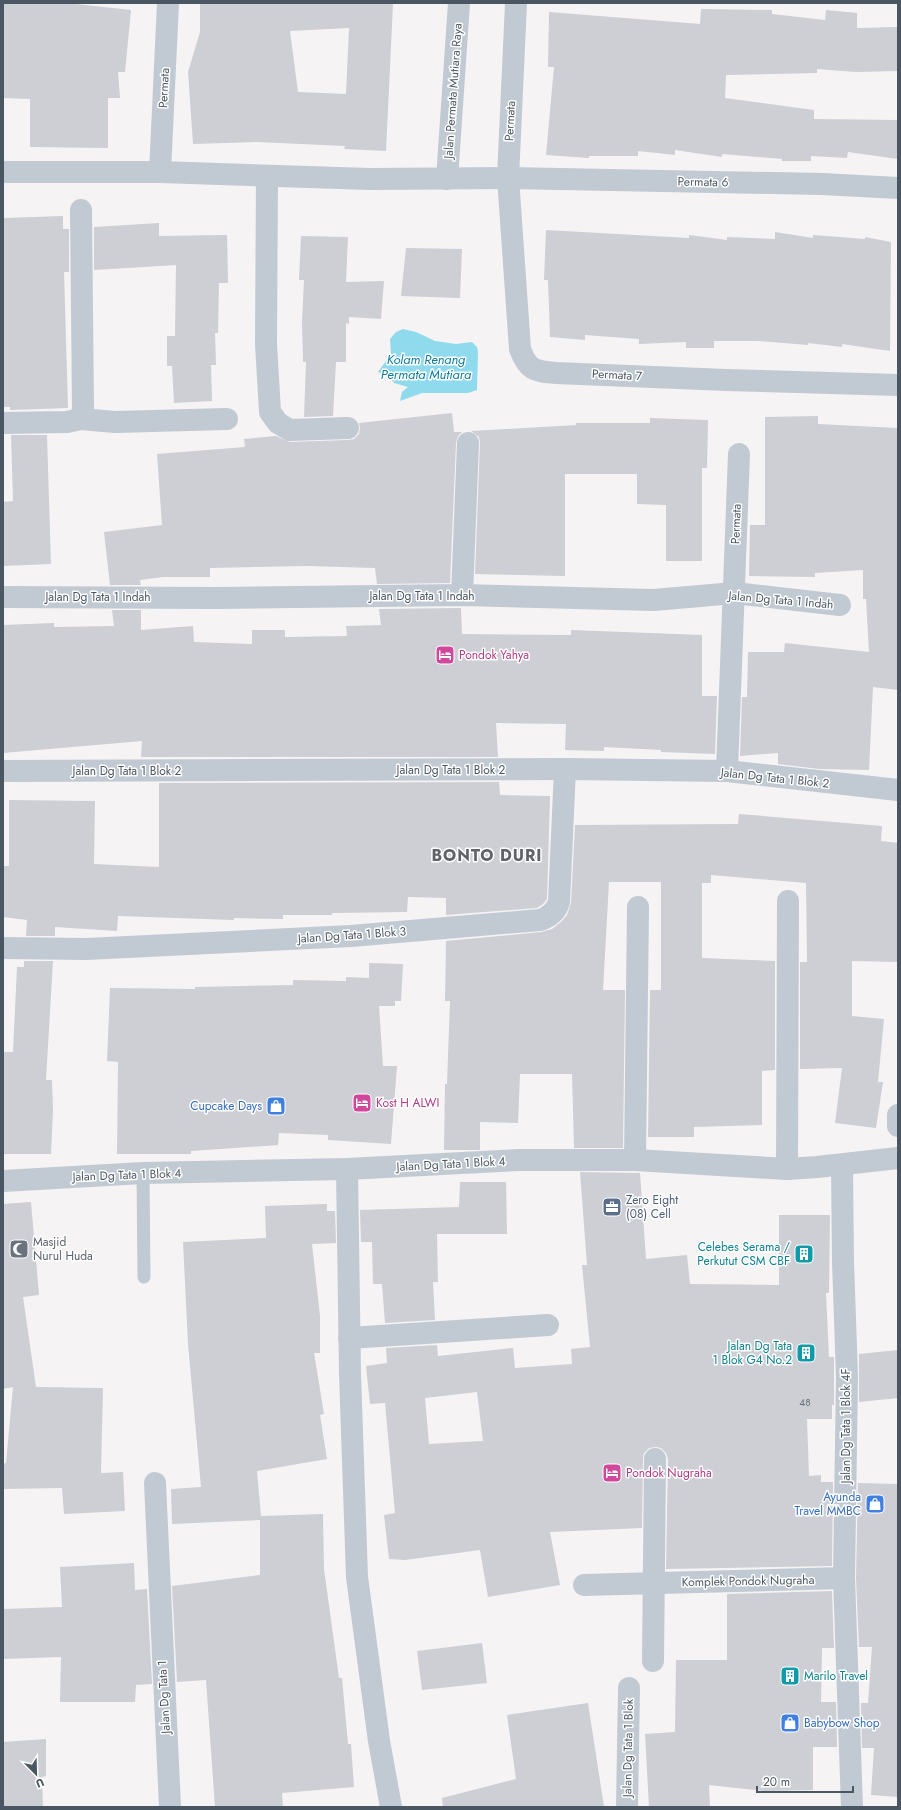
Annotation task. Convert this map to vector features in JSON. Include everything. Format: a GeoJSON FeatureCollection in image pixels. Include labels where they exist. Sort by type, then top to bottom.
{"type":"FeatureCollection","features":[{"type":"Feature","properties":{"kind":"street","name":"Permata"},"geometry":{"type":"LineString","coordinates":[[160,172],[168,3]]}},
{"type":"Feature","properties":{"kind":"street","name":"Jalan Permata Mutiara Raya"},"geometry":{"type":"LineString","coordinates":[[447,179],[459,3]]}},
{"type":"Feature","properties":{"kind":"street","name":"Permata"},"geometry":{"type":"LineString","coordinates":[[508,178],[516,3]]}},
{"type":"Feature","properties":{"kind":"street"},"geometry":{"type":"LineString","coordinates":[[3,172],[160,172],[267,177],[447,179],[508,178]]}},
{"type":"Feature","properties":{"kind":"street"},"geometry":{"type":"LineString","coordinates":[[267,177],[266,344],[270,412],[278,423],[290,430],[348,428]]}},
{"type":"Feature","properties":{"kind":"street","name":"Permata 6"},"geometry":{"type":"LineString","coordinates":[[508,178],[822,184],[898,188]]}},
{"type":"Feature","properties":{"kind":"street","name":"Permata 7"},"geometry":{"type":"LineString","coordinates":[[508,178],[520,349],[525,363],[536,371],[726,380],[898,385]]}},
{"type":"Feature","properties":{"kind":"street"},"geometry":{"type":"LineString","coordinates":[[81,210],[83,408],[81,420]]}},
{"type":"Feature","properties":{"kind":"street"},"geometry":{"type":"LineString","coordinates":[[3,423],[66,422],[81,420],[115,422],[227,419]]}},
{"type":"Feature","properties":{"kind":"street"},"geometry":{"type":"LineString","coordinates":[[462,595],[468,443]]}},
{"type":"Feature","properties":{"kind":"street","name":"Permata"},"geometry":{"type":"LineString","coordinates":[[728,771],[739,454]]}},
{"type":"Feature","properties":{"kind":"street","name":"Jalan Dg Tata 1 Indah"},"geometry":{"type":"LineString","coordinates":[[3,597],[215,598],[462,595],[654,600],[734,593],[840,605]]}},
{"type":"Feature","properties":{"kind":"street","name":"Jalan Dg Tata 1 Blok 2"},"geometry":{"type":"LineString","coordinates":[[3,772],[565,769],[728,771],[898,790]]}},
{"type":"Feature","properties":{"kind":"street","name":"Jalan Dg Tata 1 Blok 3"},"geometry":{"type":"LineString","coordinates":[[3,948],[86,949],[351,936],[540,920],[552,914],[557,909],[559,902],[565,769]]}},
{"type":"Feature","properties":{"kind":"street"},"geometry":{"type":"LineString","coordinates":[[787,1168],[788,901]]}},
{"type":"Feature","properties":{"kind":"street"},"geometry":{"type":"LineString","coordinates":[[635,1160],[638,907]]}},
{"type":"Feature","properties":{"kind":"street"},"geometry":{"type":"LineString","coordinates":[[898,1115],[898,1126]]}},
{"type":"Feature","properties":{"kind":"street","name":"Jalan Dg Tata 1 Blok 4"},"geometry":{"type":"LineString","coordinates":[[3,1180],[143,1173],[347,1169],[518,1160],[635,1160],[787,1168],[842,1165],[898,1158]]}},
{"type":"Feature","properties":{"kind":"street","name":"Jalan Dg Tata 1 Blok 4F"},"geometry":{"type":"LineString","coordinates":[[842,1165],[843,1262],[847,1376],[844,1578],[852,1807]]}},
{"type":"Feature","properties":{"kind":"street"},"geometry":{"type":"LineString","coordinates":[[347,1169],[349,1338],[357,1577],[379,1741],[391,1807]]}},
{"type":"Feature","properties":{"kind":"street"},"geometry":{"type":"LineString","coordinates":[[349,1338],[548,1325]]}},
{"type":"Feature","properties":{"kind":"street"},"geometry":{"type":"LineString","coordinates":[[653,1661],[655,1459]]}},
{"type":"Feature","properties":{"kind":"street","name":"Jalan Dg Tata 1"},"geometry":{"type":"LineString","coordinates":[[155,1483],[170,1807]]}},
{"type":"Feature","properties":{"kind":"street","name":"Komplek Pondok Nugraha"},"geometry":{"type":"LineString","coordinates":[[584,1586],[844,1578]]}},
{"type":"Feature","properties":{"kind":"street","name":"Jalan Dg Tata 1 Blok"},"geometry":{"type":"LineString","coordinates":[[627,1807],[629,1688]]}},
{"type":"Feature","properties":{"kind":"lane"},"geometry":{"type":"LineString","coordinates":[[143,1173],[144,1277]]}},
{"type":"Feature","properties":{"kind":"water","name":"Kolam Renang Permata Mutiara"},"geometry":{"type":"Polygon","coordinates":[[[403,329],[416,332],[435,341],[456,344],[472,342],[477,347],[478,352],[477,390],[468,393],[422,393],[400,401],[402,392],[408,387],[394,383],[390,377],[378,372],[391,354],[390,339],[396,332],[403,329]]]}},
{"type":"Feature","properties":{"kind":"building"},"geometry":{"type":"Polygon","coordinates":[[[3,3],[67,3],[131,10],[125,72],[118,72],[120,98],[108,98],[108,148],[30,147],[30,99],[3,98],[3,3]]]}},
{"type":"Feature","properties":{"kind":"building"},"geometry":{"type":"Polygon","coordinates":[[[200,3],[393,4],[386,151],[344,149],[345,146],[257,142],[193,144],[188,72],[200,32],[200,3]],[[349,28],[290,31],[298,92],[346,94],[349,28]]]}},
{"type":"Feature","properties":{"kind":"building"},"geometry":{"type":"Polygon","coordinates":[[[701,9],[772,10],[772,14],[825,20],[826,10],[857,13],[857,28],[898,27],[898,71],[856,72],[817,69],[817,73],[726,75],[725,98],[814,110],[814,119],[898,120],[898,159],[848,152],[847,158],[811,156],[811,161],[782,161],[782,159],[722,154],[722,157],[675,150],[675,155],[638,151],[638,156],[589,156],[589,158],[546,155],[554,67],[548,67],[549,12],[700,24],[701,9]]]}},
{"type":"Feature","properties":{"kind":"building"},"geometry":{"type":"Polygon","coordinates":[[[63,216],[63,229],[69,229],[69,272],[64,272],[68,408],[10,410],[10,407],[3,407],[3,218],[63,216]]]}},
{"type":"Feature","properties":{"kind":"building"},"geometry":{"type":"Polygon","coordinates":[[[159,223],[159,236],[227,235],[228,283],[219,283],[218,333],[215,333],[216,365],[211,365],[212,401],[174,403],[172,366],[167,366],[167,336],[175,336],[176,265],[94,270],[94,227],[159,223]]]}},
{"type":"Feature","properties":{"kind":"building"},"geometry":{"type":"Polygon","coordinates":[[[546,230],[689,238],[689,235],[727,240],[727,237],[775,239],[775,232],[813,238],[813,235],[865,239],[865,237],[891,242],[890,351],[842,344],[842,347],[808,343],[808,345],[758,341],[714,341],[714,348],[686,348],[686,342],[639,344],[639,339],[585,335],[585,340],[550,337],[548,280],[544,280],[546,230]]]}},
{"type":"Feature","properties":{"kind":"building"},"geometry":{"type":"Polygon","coordinates":[[[301,236],[348,237],[346,282],[384,281],[381,319],[349,317],[349,324],[346,323],[346,362],[336,362],[333,416],[304,417],[306,362],[303,362],[302,322],[304,280],[299,280],[301,236]]]}},
{"type":"Feature","properties":{"kind":"building"},"geometry":{"type":"Polygon","coordinates":[[[406,248],[462,249],[460,298],[401,296],[406,248]]]}},
{"type":"Feature","properties":{"kind":"building"},"geometry":{"type":"Polygon","coordinates":[[[452,413],[454,432],[462,432],[458,436],[456,443],[450,583],[377,584],[375,568],[306,566],[210,568],[210,577],[163,577],[140,580],[141,585],[110,585],[104,532],[162,525],[157,454],[245,447],[244,439],[276,436],[290,442],[348,440],[354,439],[359,434],[359,423],[452,413]]]}},
{"type":"Feature","properties":{"kind":"building"},"geometry":{"type":"Polygon","coordinates":[[[818,416],[818,424],[898,428],[898,690],[873,687],[869,770],[819,769],[778,764],[778,753],[740,756],[742,697],[747,697],[748,652],[784,652],[785,643],[869,652],[866,599],[863,599],[863,570],[815,573],[815,577],[749,576],[750,525],[765,525],[765,417],[818,416]]]}},
{"type":"Feature","properties":{"kind":"building"},"geometry":{"type":"Polygon","coordinates":[[[650,418],[708,420],[707,468],[702,468],[702,561],[666,561],[666,505],[637,504],[637,474],[565,474],[565,576],[475,574],[480,443],[479,437],[471,431],[576,425],[576,423],[650,423],[650,418]]]}},
{"type":"Feature","properties":{"kind":"building"},"geometry":{"type":"Polygon","coordinates":[[[11,435],[47,435],[51,564],[3,566],[3,502],[13,501],[11,435]]]}},
{"type":"Feature","properties":{"kind":"building"},"geometry":{"type":"Polygon","coordinates":[[[461,608],[462,634],[571,635],[571,630],[702,635],[702,696],[717,696],[715,754],[661,752],[661,750],[604,747],[604,751],[565,750],[566,724],[496,723],[498,757],[141,757],[142,741],[3,753],[3,625],[54,623],[54,627],[114,626],[112,610],[141,610],[141,630],[193,626],[194,642],[252,644],[252,630],[285,630],[285,637],[347,636],[346,626],[381,625],[379,609],[461,608]]]}},
{"type":"Feature","properties":{"kind":"building"},"geometry":{"type":"Polygon","coordinates":[[[499,782],[500,795],[550,796],[547,899],[537,908],[446,915],[446,898],[408,897],[407,912],[283,915],[283,919],[234,918],[234,920],[118,916],[117,931],[55,927],[55,936],[26,936],[27,920],[3,917],[3,866],[9,866],[9,800],[95,801],[94,864],[159,867],[159,783],[499,782]]]}},
{"type":"Feature","properties":{"kind":"building"},"geometry":{"type":"Polygon","coordinates":[[[739,814],[882,826],[881,841],[898,843],[898,962],[852,961],[852,1016],[884,1019],[878,1082],[883,1082],[876,1128],[835,1123],[842,1068],[800,1069],[800,962],[807,962],[806,883],[711,875],[711,883],[702,883],[702,958],[775,961],[775,1070],[762,1071],[762,1125],[694,1127],[694,1137],[648,1137],[650,990],[661,990],[661,882],[609,882],[603,990],[625,990],[623,1148],[574,1148],[572,1074],[520,1074],[518,1123],[480,1122],[480,1150],[444,1150],[445,1084],[447,1084],[450,1001],[445,1001],[446,941],[541,932],[552,929],[561,922],[567,915],[571,903],[575,825],[738,824],[739,814]]]}},
{"type":"Feature","properties":{"kind":"building"},"geometry":{"type":"Polygon","coordinates":[[[24,961],[53,961],[46,1080],[52,1080],[53,1111],[51,1154],[3,1154],[3,1052],[13,1052],[17,967],[24,967],[24,961]]]}},
{"type":"Feature","properties":{"kind":"building"},"geometry":{"type":"Polygon","coordinates":[[[369,963],[403,964],[401,1001],[395,1001],[395,1006],[379,1006],[383,1066],[397,1066],[391,1144],[328,1140],[328,1135],[279,1133],[278,1145],[191,1151],[191,1154],[117,1154],[118,1062],[107,1061],[110,988],[195,989],[195,987],[293,985],[293,980],[346,981],[346,977],[369,978],[369,963]]]}},
{"type":"Feature","properties":{"kind":"building"},"geometry":{"type":"Polygon","coordinates":[[[580,1172],[640,1173],[646,1259],[687,1255],[690,1284],[779,1285],[779,1215],[830,1215],[829,1293],[826,1293],[829,1357],[834,1357],[834,1405],[832,1405],[832,1419],[807,1419],[809,1476],[821,1475],[821,1482],[833,1482],[832,1566],[666,1569],[668,1459],[666,1453],[661,1448],[656,1447],[649,1448],[644,1453],[643,1458],[642,1528],[550,1532],[560,1585],[488,1597],[480,1550],[405,1560],[389,1559],[384,1515],[395,1513],[385,1403],[370,1404],[366,1366],[387,1363],[386,1348],[437,1345],[438,1356],[513,1348],[515,1368],[572,1364],[571,1349],[590,1347],[582,1265],[587,1265],[580,1172]],[[477,1392],[425,1398],[429,1444],[483,1441],[477,1392]]]}},
{"type":"Feature","properties":{"kind":"building"},"geometry":{"type":"Polygon","coordinates":[[[460,1182],[506,1182],[507,1234],[437,1234],[438,1282],[433,1282],[435,1320],[385,1323],[382,1284],[373,1284],[372,1242],[361,1242],[360,1210],[459,1207],[460,1182]]]}},
{"type":"Feature","properties":{"kind":"building"},"geometry":{"type":"Polygon","coordinates":[[[31,1202],[39,1295],[23,1297],[36,1387],[103,1388],[101,1473],[123,1472],[125,1511],[64,1514],[62,1488],[3,1489],[3,1464],[6,1463],[13,1387],[3,1389],[3,1204],[31,1202]]]}},
{"type":"Feature","properties":{"kind":"building"},"geometry":{"type":"Polygon","coordinates":[[[327,1204],[327,1211],[335,1211],[336,1243],[312,1244],[320,1316],[320,1353],[314,1353],[324,1414],[320,1415],[327,1459],[257,1471],[261,1516],[323,1514],[324,1569],[339,1678],[342,1678],[348,1744],[351,1744],[354,1787],[282,1793],[283,1807],[215,1807],[206,1680],[177,1682],[172,1586],[260,1575],[260,1520],[172,1524],[171,1489],[201,1487],[188,1344],[183,1242],[266,1238],[265,1206],[327,1204]]]}},
{"type":"Feature","properties":{"kind":"building"},"geometry":{"type":"Polygon","coordinates":[[[898,1350],[898,1398],[859,1402],[859,1354],[898,1350]]]}},
{"type":"Feature","properties":{"kind":"building"},"geometry":{"type":"Polygon","coordinates":[[[858,1483],[898,1484],[898,1797],[871,1795],[874,1748],[862,1748],[861,1703],[868,1703],[872,1647],[859,1647],[856,1578],[858,1483]]]}},
{"type":"Feature","properties":{"kind":"building"},"geometry":{"type":"Polygon","coordinates":[[[134,1563],[135,1590],[147,1589],[152,1684],[136,1685],[135,1702],[60,1702],[61,1657],[3,1659],[3,1609],[62,1607],[60,1567],[134,1563]]]}},
{"type":"Feature","properties":{"kind":"building"},"geometry":{"type":"Polygon","coordinates":[[[832,1591],[834,1648],[822,1648],[821,1702],[836,1702],[837,1747],[813,1747],[813,1790],[764,1791],[709,1785],[710,1807],[649,1807],[645,1734],[675,1732],[676,1660],[727,1660],[727,1594],[832,1591]]]}},
{"type":"Feature","properties":{"kind":"building"},"geometry":{"type":"Polygon","coordinates":[[[482,1643],[487,1683],[422,1690],[417,1651],[482,1643]]]}},
{"type":"Feature","properties":{"kind":"building"},"geometry":{"type":"Polygon","coordinates":[[[588,1703],[604,1807],[443,1807],[442,1798],[516,1779],[507,1715],[588,1703]]]}},
{"type":"Feature","properties":{"kind":"building"},"geometry":{"type":"Polygon","coordinates":[[[46,1739],[46,1776],[42,1777],[43,1807],[3,1807],[3,1742],[46,1739]]]}},
{"type":"Feature","properties":{"kind":"place","name":"Pondok Yahya"},"geometry":{"type":"Point","coordinates":[445,655]}},
{"type":"Feature","properties":{"kind":"place","name":"Kost H ALWI"},"geometry":{"type":"Point","coordinates":[362,1103]}},
{"type":"Feature","properties":{"kind":"place","name":"Cupcake Days"},"geometry":{"type":"Point","coordinates":[276,1106]}},
{"type":"Feature","properties":{"kind":"place","name":"Zero Eight (08) Cell"},"geometry":{"type":"Point","coordinates":[612,1207]}},
{"type":"Feature","properties":{"kind":"place","name":"Masjid Nurul Huda"},"geometry":{"type":"Point","coordinates":[19,1249]}},
{"type":"Feature","properties":{"kind":"place","name":"Celebes Serama / Perkutut CSM CBF"},"geometry":{"type":"Point","coordinates":[804,1254]}},
{"type":"Feature","properties":{"kind":"place","name":"Jalan Dg Tata 1 Blok G4 No.2"},"geometry":{"type":"Point","coordinates":[806,1353]}},
{"type":"Feature","properties":{"kind":"place","name":"Pondok Nugraha"},"geometry":{"type":"Point","coordinates":[612,1473]}},
{"type":"Feature","properties":{"kind":"place","name":"Ayunda Travel MMBC"},"geometry":{"type":"Point","coordinates":[875,1504]}},
{"type":"Feature","properties":{"kind":"place","name":"Marilo Travel"},"geometry":{"type":"Point","coordinates":[790,1676]}},
{"type":"Feature","properties":{"kind":"place","name":"Babybow Shop"},"geometry":{"type":"Point","coordinates":[790,1723]}},
{"type":"Feature","properties":{"kind":"district","name":"BONTO DURI"},"geometry":{"type":"Point","coordinates":[487,855]}}]}
